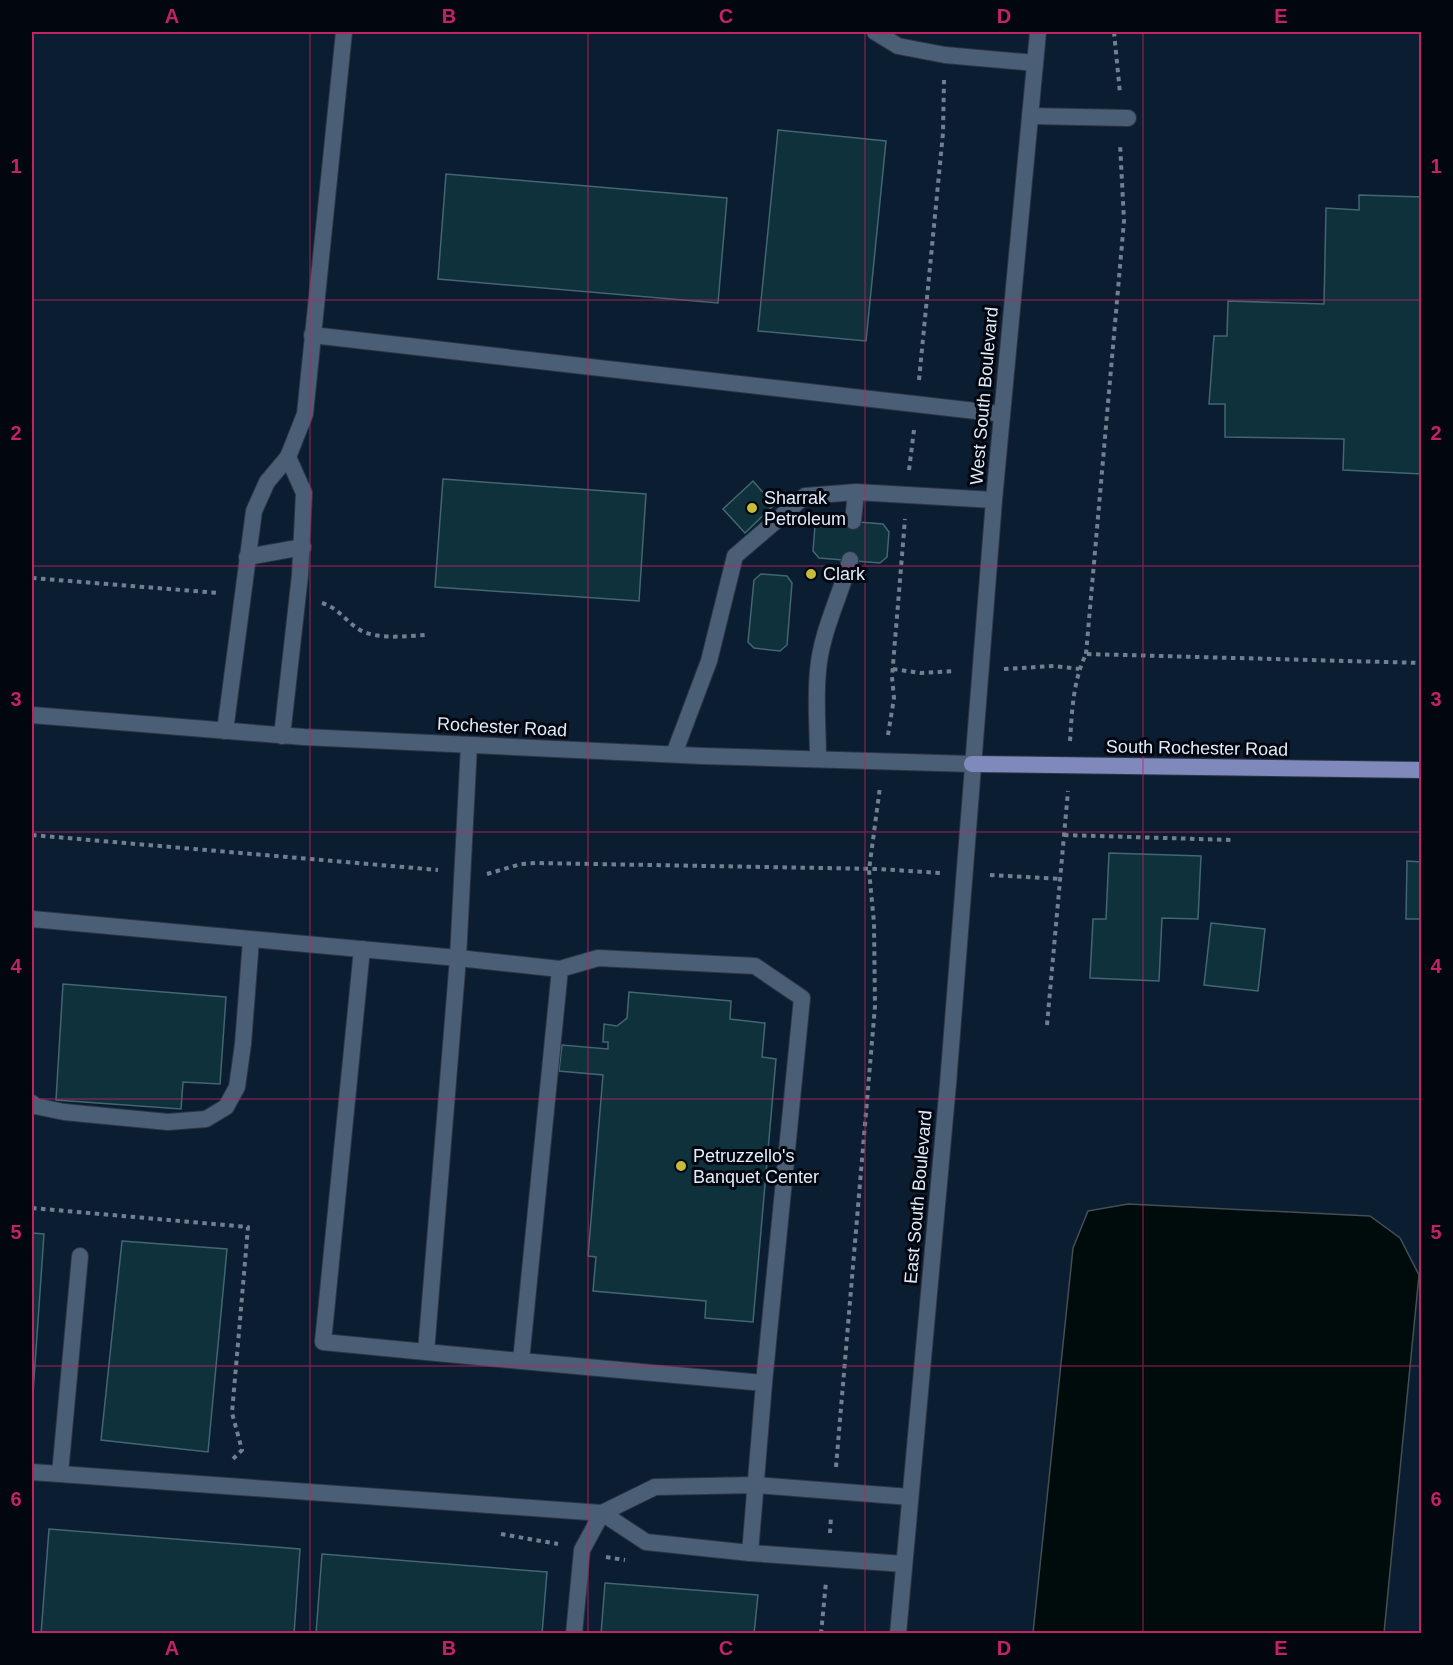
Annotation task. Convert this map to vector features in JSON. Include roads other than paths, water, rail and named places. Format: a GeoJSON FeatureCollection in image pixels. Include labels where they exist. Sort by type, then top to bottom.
{"type":"FeatureCollection","features":[{"type":"Feature","properties":{"kind":"main road","name":"South Rochester Road"},"geometry":{"type":"LineString","coordinates":[[972,764],[1422,770]]}},
{"type":"Feature","properties":{"kind":"street"},"geometry":{"type":"LineString","coordinates":[[225,731],[254,511],[267,482],[288,457],[305,414],[344,32]]}},
{"type":"Feature","properties":{"kind":"street"},"geometry":{"type":"LineString","coordinates":[[875,32],[898,46],[945,55],[1035,63]]}},
{"type":"Feature","properties":{"kind":"street","name":"West South Boulevard"},"geometry":{"type":"LineString","coordinates":[[972,764],[1038,32]]}},
{"type":"Feature","properties":{"kind":"street"},"geometry":{"type":"LineString","coordinates":[[1030,116],[1119,116],[1128,118]]}},
{"type":"Feature","properties":{"kind":"street"},"geometry":{"type":"LineString","coordinates":[[312,335],[1002,414]]}},
{"type":"Feature","properties":{"kind":"street"},"geometry":{"type":"LineString","coordinates":[[282,736],[303,547],[304,493],[288,457]]}},
{"type":"Feature","properties":{"kind":"street"},"geometry":{"type":"LineString","coordinates":[[853,521],[856,492]]}},
{"type":"Feature","properties":{"kind":"street"},"geometry":{"type":"LineString","coordinates":[[674,754],[709,661],[735,556],[805,496],[856,492],[907,493],[994,500]]}},
{"type":"Feature","properties":{"kind":"street"},"geometry":{"type":"LineString","coordinates":[[247,557],[303,547]]}},
{"type":"Feature","properties":{"kind":"street"},"geometry":{"type":"LineString","coordinates":[[818,759],[818,670],[833,605],[843,586],[850,560]]}},
{"type":"Feature","properties":{"kind":"street","name":"Rochester Road"},"geometry":{"type":"LineString","coordinates":[[32,716],[282,736],[674,754],[972,764]]}},
{"type":"Feature","properties":{"kind":"street"},"geometry":{"type":"LineString","coordinates":[[426,1352],[458,958],[469,745]]}},
{"type":"Feature","properties":{"kind":"street","name":"East South Boulevard"},"geometry":{"type":"LineString","coordinates":[[898,1634],[966,874],[972,764]]}},
{"type":"Feature","properties":{"kind":"street"},"geometry":{"type":"LineString","coordinates":[[32,919],[560,969],[598,958],[755,966],[802,998],[764,1383],[750,1553]]}},
{"type":"Feature","properties":{"kind":"street"},"geometry":{"type":"LineString","coordinates":[[32,1103],[35,1106],[64,1112],[168,1122],[206,1119],[226,1107],[237,1087],[243,1044],[251,939]]}},
{"type":"Feature","properties":{"kind":"street"},"geometry":{"type":"LineString","coordinates":[[362,949],[323,1342],[764,1383]]}},
{"type":"Feature","properties":{"kind":"street"},"geometry":{"type":"LineString","coordinates":[[521,1361],[560,969]]}},
{"type":"Feature","properties":{"kind":"street"},"geometry":{"type":"LineString","coordinates":[[60,1474],[80,1256]]}},
{"type":"Feature","properties":{"kind":"street"},"geometry":{"type":"LineString","coordinates":[[32,1472],[602,1513],[646,1542],[750,1553],[904,1564]]}},
{"type":"Feature","properties":{"kind":"street"},"geometry":{"type":"LineString","coordinates":[[574,1634],[582,1550],[602,1513],[656,1487],[756,1485],[910,1497]]}},
{"type":"Feature","properties":{"kind":"place","name":"Sharrak Petroleum"},"geometry":{"type":"Point","coordinates":[752,508]}},
{"type":"Feature","properties":{"kind":"place","name":"Clark"},"geometry":{"type":"Point","coordinates":[811,574]}},
{"type":"Feature","properties":{"kind":"place","name":"Petruzzello's Banquet Center"},"geometry":{"type":"Point","coordinates":[681,1166]}}]}
